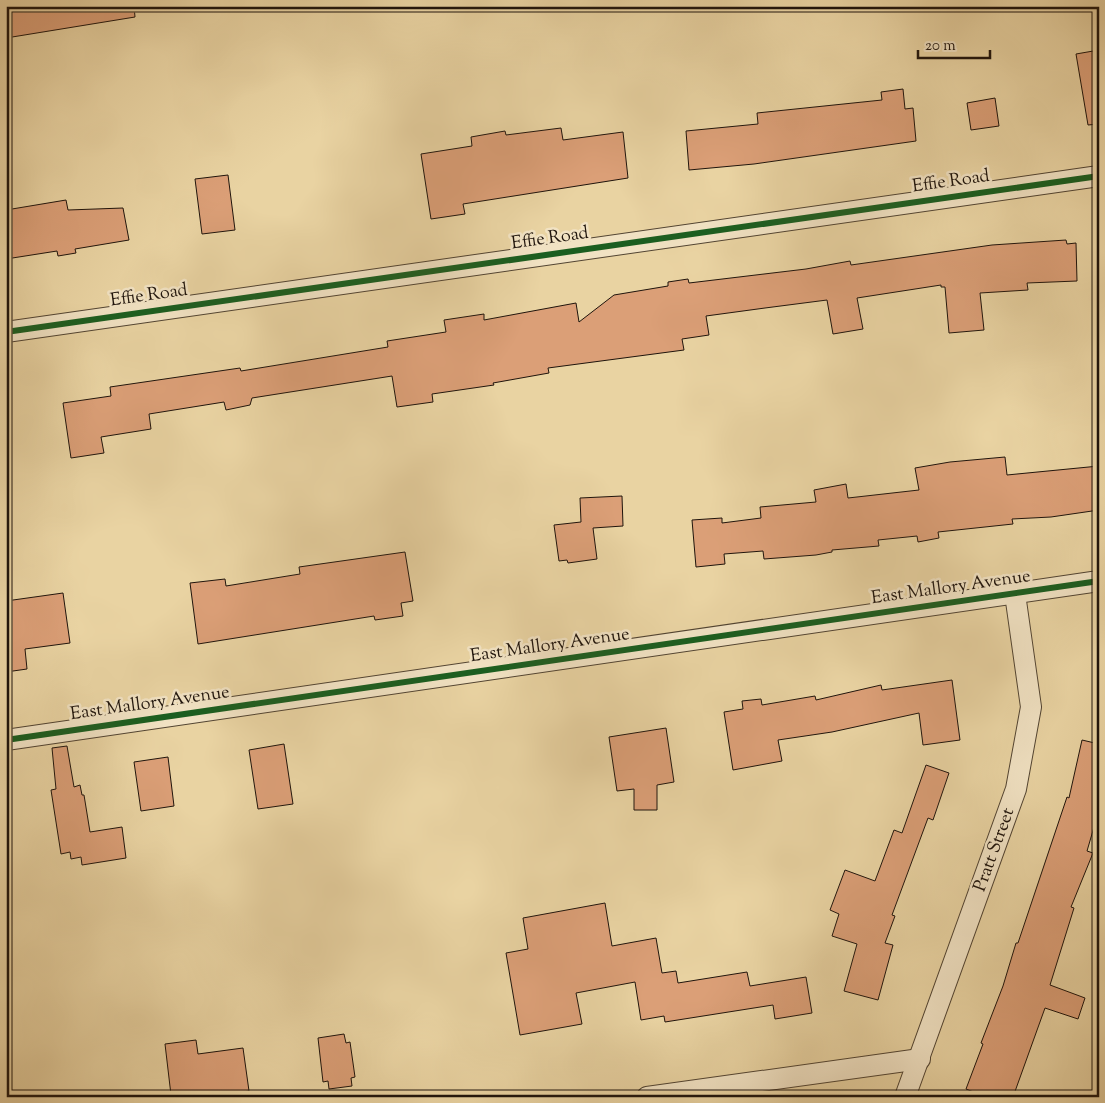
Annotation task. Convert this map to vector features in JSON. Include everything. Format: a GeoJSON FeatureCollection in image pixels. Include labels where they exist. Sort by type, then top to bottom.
{"type":"FeatureCollection","features":[{"type":"Feature","properties":{"kind":"street","name":"Effie Road"},"geometry":{"type":"LineString","coordinates":[[6,332],[1099,176]]}},
{"type":"Feature","properties":{"kind":"street","name":"East Mallory Avenue"},"geometry":{"type":"LineString","coordinates":[[6,740],[1099,581]]}},
{"type":"Feature","properties":{"kind":"street","name":"Pratt Street"},"geometry":{"type":"LineString","coordinates":[[905,1097],[1016,789],[1031,707],[1015,594]]}},
{"type":"Feature","properties":{"kind":"street"},"geometry":{"type":"LineString","coordinates":[[647,1097],[920,1059]]}},
{"type":"Feature","properties":{"kind":"building"},"geometry":{"type":"Polygon","coordinates":[[[6,6],[134,6],[135,17],[6,38],[6,6]]]}},
{"type":"Feature","properties":{"kind":"building"},"geometry":{"type":"Polygon","coordinates":[[[1099,50],[1099,124],[1088,125],[1076,54],[1099,50]]]}},
{"type":"Feature","properties":{"kind":"building"},"geometry":{"type":"Polygon","coordinates":[[[903,89],[905,109],[913,108],[916,141],[754,164],[689,170],[686,131],[758,124],[757,113],[882,100],[881,92],[903,89]]]}},
{"type":"Feature","properties":{"kind":"building"},"geometry":{"type":"Polygon","coordinates":[[[995,98],[999,126],[971,130],[967,103],[995,98]]]}},
{"type":"Feature","properties":{"kind":"building"},"geometry":{"type":"Polygon","coordinates":[[[561,128],[563,140],[623,132],[628,178],[463,204],[465,214],[431,219],[421,154],[472,146],[471,137],[505,131],[506,135],[561,128]]]}},
{"type":"Feature","properties":{"kind":"building"},"geometry":{"type":"Polygon","coordinates":[[[228,175],[235,230],[202,234],[195,179],[228,175]]]}},
{"type":"Feature","properties":{"kind":"building"},"geometry":{"type":"Polygon","coordinates":[[[66,200],[68,210],[123,208],[129,240],[75,249],[76,253],[58,256],[57,251],[6,259],[6,210],[66,200]]]}},
{"type":"Feature","properties":{"kind":"building"},"geometry":{"type":"Polygon","coordinates":[[[1066,240],[1067,244],[1076,243],[1077,281],[1027,283],[1028,290],[980,293],[984,330],[949,333],[945,287],[941,287],[941,285],[857,298],[863,329],[833,334],[827,300],[706,316],[709,335],[682,339],[684,350],[548,368],[549,373],[493,383],[494,385],[432,394],[433,402],[397,407],[392,376],[252,398],[250,405],[226,410],[224,402],[149,414],[151,429],[101,437],[104,453],[71,458],[63,403],[111,396],[110,387],[240,368],[241,371],[388,347],[387,341],[446,332],[444,320],[484,314],[484,320],[576,303],[579,322],[614,295],[668,286],[668,282],[688,279],[689,283],[806,269],[850,261],[851,265],[992,245],[1066,240]]]}},
{"type":"Feature","properties":{"kind":"building"},"geometry":{"type":"Polygon","coordinates":[[[1005,457],[1007,475],[1099,466],[1099,510],[1051,517],[1012,519],[1013,524],[938,532],[939,538],[918,542],[917,536],[878,540],[879,546],[832,550],[832,552],[816,555],[764,559],[763,551],[724,554],[725,564],[696,567],[692,520],[722,518],[722,523],[761,518],[760,507],[816,502],[814,490],[846,484],[848,498],[919,490],[915,468],[950,462],[1005,457]]]}},
{"type":"Feature","properties":{"kind":"building"},"geometry":{"type":"Polygon","coordinates":[[[622,496],[623,526],[593,528],[597,559],[568,563],[567,560],[559,561],[554,525],[581,522],[580,498],[622,496]]]}},
{"type":"Feature","properties":{"kind":"building"},"geometry":{"type":"Polygon","coordinates":[[[405,552],[413,601],[401,603],[403,616],[375,620],[374,616],[198,644],[190,583],[225,579],[226,586],[300,574],[299,567],[405,552]]]}},
{"type":"Feature","properties":{"kind":"building"},"geometry":{"type":"Polygon","coordinates":[[[63,593],[70,643],[25,649],[27,669],[6,672],[6,601],[63,593]]]}},
{"type":"Feature","properties":{"kind":"building"},"geometry":{"type":"Polygon","coordinates":[[[952,680],[960,740],[923,745],[919,713],[832,732],[778,740],[782,761],[733,770],[724,712],[743,709],[742,701],[761,699],[762,705],[815,696],[816,700],[881,685],[882,690],[952,680]]]}},
{"type":"Feature","properties":{"kind":"building"},"geometry":{"type":"Polygon","coordinates":[[[666,728],[674,782],[657,785],[657,810],[634,810],[634,789],[617,791],[609,737],[666,728]]]}},
{"type":"Feature","properties":{"kind":"building"},"geometry":{"type":"Polygon","coordinates":[[[1082,740],[1099,744],[1099,810],[1087,851],[1093,853],[1071,907],[1074,908],[1050,985],[1085,998],[1078,1019],[1045,1008],[1013,1097],[986,1097],[966,1089],[1067,797],[1069,798],[1082,740]]]}},
{"type":"Feature","properties":{"kind":"building"},"geometry":{"type":"Polygon","coordinates":[[[284,744],[293,804],[258,809],[249,750],[284,744]]]}},
{"type":"Feature","properties":{"kind":"building"},"geometry":{"type":"Polygon","coordinates":[[[67,746],[74,787],[80,785],[82,795],[84,795],[90,832],[122,827],[126,858],[82,865],[81,857],[71,859],[70,852],[61,854],[51,790],[56,789],[52,748],[67,746]]]}},
{"type":"Feature","properties":{"kind":"building"},"geometry":{"type":"Polygon","coordinates":[[[168,757],[174,806],[141,811],[134,762],[168,757]]]}},
{"type":"Feature","properties":{"kind":"building"},"geometry":{"type":"Polygon","coordinates":[[[926,765],[949,773],[933,820],[928,818],[892,915],[895,916],[885,943],[893,945],[878,1000],[844,991],[857,944],[832,936],[839,914],[830,910],[845,870],[875,881],[894,830],[902,833],[926,765]]]}},
{"type":"Feature","properties":{"kind":"building"},"geometry":{"type":"Polygon","coordinates":[[[605,903],[612,946],[656,938],[662,973],[676,971],[678,983],[747,972],[750,986],[806,977],[812,1013],[775,1019],[773,1005],[665,1022],[664,1016],[641,1020],[635,982],[576,993],[582,1024],[520,1035],[506,953],[528,949],[523,918],[605,903]]]}},
{"type":"Feature","properties":{"kind":"building"},"geometry":{"type":"Polygon","coordinates":[[[344,1034],[346,1043],[350,1042],[355,1077],[351,1078],[352,1086],[329,1089],[328,1081],[323,1082],[318,1038],[344,1034]]]}},
{"type":"Feature","properties":{"kind":"building"},"geometry":{"type":"Polygon","coordinates":[[[196,1040],[198,1054],[243,1048],[249,1091],[211,1097],[182,1097],[182,1093],[171,1095],[165,1044],[196,1040]]]}},
{"type":"Feature","properties":{"kind":"cycle path"},"geometry":{"type":"LineString","coordinates":[[6,332],[1099,176]]}},
{"type":"Feature","properties":{"kind":"cycle path"},"geometry":{"type":"LineString","coordinates":[[6,740],[1099,581]]}}]}
